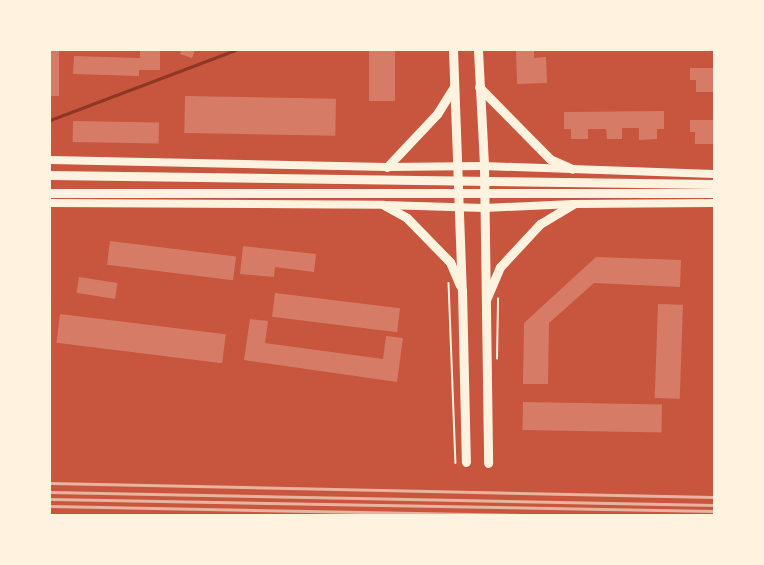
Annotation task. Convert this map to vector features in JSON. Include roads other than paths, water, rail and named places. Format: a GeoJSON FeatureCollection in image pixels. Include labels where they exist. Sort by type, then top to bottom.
{"type":"FeatureCollection","features":[{"type":"Feature","properties":{"kind":"main road"},"geometry":{"type":"LineString","coordinates":[[453,50],[457,208],[462,290],[466,462]]}},
{"type":"Feature","properties":{"kind":"main road"},"geometry":{"type":"LineString","coordinates":[[478,50],[484,166],[488,462]]}},
{"type":"Feature","properties":{"kind":"main road"},"geometry":{"type":"LineString","coordinates":[[387,167],[437,114],[454,87]]}},
{"type":"Feature","properties":{"kind":"main road"},"geometry":{"type":"LineString","coordinates":[[479,87],[550,159],[572,169]]}},
{"type":"Feature","properties":{"kind":"main road"},"geometry":{"type":"LineString","coordinates":[[50,160],[387,167],[484,166],[714,174]]}},
{"type":"Feature","properties":{"kind":"main road"},"geometry":{"type":"LineString","coordinates":[[50,175],[714,184]]}},
{"type":"Feature","properties":{"kind":"main road"},"geometry":{"type":"LineString","coordinates":[[50,193],[714,193]]}},
{"type":"Feature","properties":{"kind":"main road"},"geometry":{"type":"LineString","coordinates":[[50,203],[384,205],[484,208],[573,204],[714,203]]}},
{"type":"Feature","properties":{"kind":"main road"},"geometry":{"type":"LineString","coordinates":[[485,303],[500,267],[540,224],[573,204]]}},
{"type":"Feature","properties":{"kind":"main road"},"geometry":{"type":"LineString","coordinates":[[384,205],[407,218],[450,262],[462,290]]}},
{"type":"Feature","properties":{"kind":"waterway"},"geometry":{"type":"LineString","coordinates":[[50,120],[235,50]]}},
{"type":"Feature","properties":{"kind":"railway"},"geometry":{"type":"LineString","coordinates":[[50,483],[714,497]]}},
{"type":"Feature","properties":{"kind":"railway"},"geometry":{"type":"LineString","coordinates":[[50,492],[714,505]]}},
{"type":"Feature","properties":{"kind":"railway"},"geometry":{"type":"LineString","coordinates":[[50,499],[714,511]]}},
{"type":"Feature","properties":{"kind":"railway"},"geometry":{"type":"LineString","coordinates":[[50,506],[520,515]]}}]}
